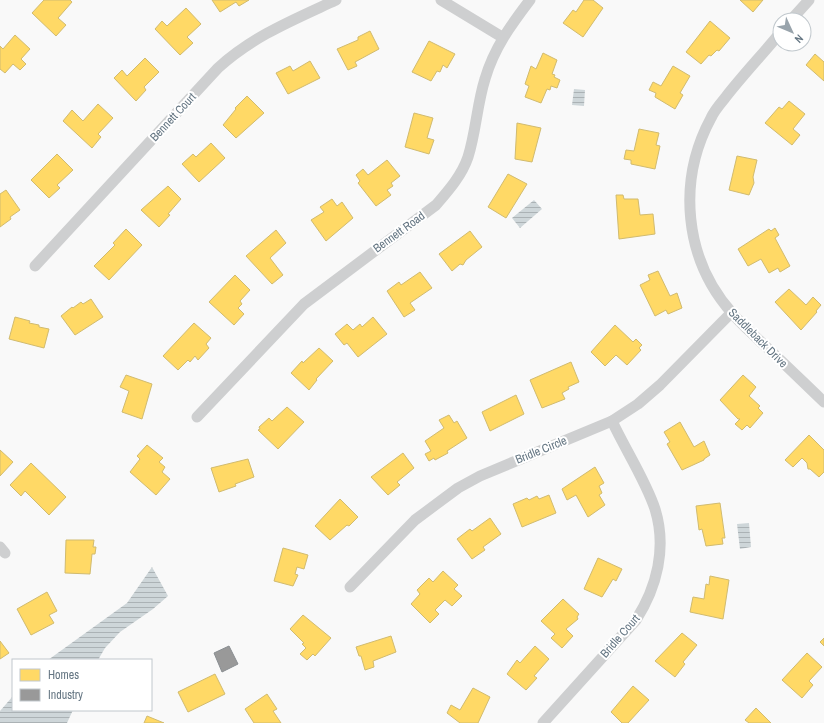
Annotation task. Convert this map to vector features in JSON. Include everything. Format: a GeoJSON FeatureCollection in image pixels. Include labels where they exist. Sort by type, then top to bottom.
{"type":"FeatureCollection","features":[{"type":"Feature","properties":{"kind":"street","name":"Bennett Court"},"geometry":{"type":"LineString","coordinates":[[35,266],[218,68],[252,41],[336,0]]}},
{"type":"Feature","properties":{"kind":"street"},"geometry":{"type":"LineString","coordinates":[[441,0],[502,37]]}},
{"type":"Feature","properties":{"kind":"street","name":"Bennett Road"},"geometry":{"type":"LineString","coordinates":[[197,417],[304,304],[326,285],[436,205],[449,191],[459,176],[468,157],[484,80],[502,37],[530,0]]}},
{"type":"Feature","properties":{"kind":"street"},"geometry":{"type":"LineString","coordinates":[[798,12],[809,0]]}},
{"type":"Feature","properties":{"kind":"street","name":"Saddleback Drive"},"geometry":{"type":"LineString","coordinates":[[772,43],[711,116],[699,142],[689,189],[692,234],[704,271],[731,313],[824,402]]}},
{"type":"Feature","properties":{"kind":"street","name":"Bridle Circle"},"geometry":{"type":"LineString","coordinates":[[350,587],[415,520],[458,488],[480,476],[612,421],[655,390],[731,313]]}},
{"type":"Feature","properties":{"kind":"street","name":"Bridle Court"},"geometry":{"type":"LineString","coordinates":[[543,723],[636,620],[646,605],[659,564],[660,546],[655,509],[612,421]]}},
{"type":"Feature","properties":{"kind":"shaded area"},"geometry":{"type":"Polygon","coordinates":[[[574,89],[585,90],[584,106],[572,105],[574,89]]]}},
{"type":"Feature","properties":{"kind":"shaded area"},"geometry":{"type":"Polygon","coordinates":[[[534,200],[542,209],[520,228],[512,218],[534,200]]]}},
{"type":"Feature","properties":{"kind":"shaded area"},"geometry":{"type":"Polygon","coordinates":[[[749,523],[751,547],[740,549],[737,524],[749,523]]]}},
{"type":"Feature","properties":{"kind":"shaded area"},"geometry":{"type":"Polygon","coordinates":[[[152,567],[168,596],[153,609],[120,632],[105,648],[99,659],[49,659],[127,603],[152,567]]]}},
{"type":"Feature","properties":{"kind":"shaded area"},"geometry":{"type":"Polygon","coordinates":[[[12,697],[12,711],[73,711],[67,723],[0,723],[0,711],[12,697]]]}},
{"type":"Feature","properties":{"kind":"building: Homes"},"geometry":{"type":"Polygon","coordinates":[[[44,0],[70,0],[72,2],[58,18],[66,25],[56,36],[32,13],[44,0]]]}},
{"type":"Feature","properties":{"kind":"building: Homes"},"geometry":{"type":"Polygon","coordinates":[[[212,0],[249,0],[239,6],[236,2],[220,12],[212,0]]]}},
{"type":"Feature","properties":{"kind":"building: Homes"},"geometry":{"type":"Polygon","coordinates":[[[584,0],[593,0],[603,8],[583,37],[563,23],[573,10],[576,12],[584,0]]]}},
{"type":"Feature","properties":{"kind":"building: Homes"},"geometry":{"type":"Polygon","coordinates":[[[740,0],[763,0],[753,12],[740,0]]]}},
{"type":"Feature","properties":{"kind":"building: Homes"},"geometry":{"type":"Polygon","coordinates":[[[186,8],[201,24],[187,37],[193,43],[180,55],[155,29],[162,21],[167,26],[186,8]]]}},
{"type":"Feature","properties":{"kind":"building: Homes"},"geometry":{"type":"Polygon","coordinates":[[[710,21],[730,38],[719,51],[717,50],[711,56],[709,55],[701,64],[686,52],[710,21]]]}},
{"type":"Feature","properties":{"kind":"building: Homes"},"geometry":{"type":"Polygon","coordinates":[[[370,31],[379,49],[355,62],[357,66],[348,70],[337,49],[358,40],[358,37],[370,31]]]}},
{"type":"Feature","properties":{"kind":"building: Homes"},"geometry":{"type":"Polygon","coordinates":[[[15,35],[30,49],[21,59],[26,64],[20,70],[13,64],[5,73],[0,69],[0,46],[3,49],[15,35]]]}},
{"type":"Feature","properties":{"kind":"building: Homes"},"geometry":{"type":"Polygon","coordinates":[[[429,41],[455,54],[447,68],[443,65],[440,72],[437,71],[431,81],[412,72],[429,41]]]}},
{"type":"Feature","properties":{"kind":"building: Homes"},"geometry":{"type":"Polygon","coordinates":[[[543,53],[557,60],[552,74],[560,80],[557,88],[551,86],[550,90],[547,89],[541,103],[525,97],[529,86],[525,84],[531,66],[536,69],[543,53]]]}},
{"type":"Feature","properties":{"kind":"building: Homes"},"geometry":{"type":"Polygon","coordinates":[[[815,54],[824,62],[824,81],[806,65],[815,54]]]}},
{"type":"Feature","properties":{"kind":"building: Homes"},"geometry":{"type":"Polygon","coordinates":[[[145,58],[159,72],[144,87],[146,90],[136,101],[114,78],[122,70],[127,76],[145,58]]]}},
{"type":"Feature","properties":{"kind":"building: Homes"},"geometry":{"type":"Polygon","coordinates":[[[310,61],[320,78],[288,94],[276,73],[290,66],[293,71],[310,61]]]}},
{"type":"Feature","properties":{"kind":"building: Homes"},"geometry":{"type":"Polygon","coordinates":[[[673,66],[690,76],[680,93],[683,95],[675,109],[655,97],[656,93],[649,90],[653,82],[661,86],[673,66]]]}},
{"type":"Feature","properties":{"kind":"building: Homes"},"geometry":{"type":"Polygon","coordinates":[[[247,96],[264,113],[236,138],[223,125],[236,109],[235,108],[247,96]]]}},
{"type":"Feature","properties":{"kind":"building: Homes"},"geometry":{"type":"Polygon","coordinates":[[[789,101],[805,114],[793,129],[800,135],[792,145],[765,123],[779,107],[782,109],[789,101]]]}},
{"type":"Feature","properties":{"kind":"building: Homes"},"geometry":{"type":"Polygon","coordinates":[[[98,104],[113,118],[98,134],[101,137],[92,148],[63,121],[72,110],[83,121],[98,104]]]}},
{"type":"Feature","properties":{"kind":"building: Homes"},"geometry":{"type":"Polygon","coordinates":[[[414,113],[433,118],[427,138],[434,140],[429,154],[405,147],[414,113]]]}},
{"type":"Feature","properties":{"kind":"building: Homes"},"geometry":{"type":"Polygon","coordinates":[[[517,123],[541,128],[532,162],[515,159],[517,123]]]}},
{"type":"Feature","properties":{"kind":"building: Homes"},"geometry":{"type":"Polygon","coordinates":[[[639,129],[659,133],[656,145],[660,146],[655,169],[631,164],[631,160],[624,159],[626,150],[634,151],[639,129]]]}},
{"type":"Feature","properties":{"kind":"building: Homes"},"geometry":{"type":"Polygon","coordinates":[[[211,143],[225,158],[199,182],[182,164],[193,154],[196,157],[211,143]]]}},
{"type":"Feature","properties":{"kind":"building: Homes"},"geometry":{"type":"Polygon","coordinates":[[[57,154],[73,170],[57,185],[60,188],[49,198],[31,180],[57,154]]]}},
{"type":"Feature","properties":{"kind":"building: Homes"},"geometry":{"type":"Polygon","coordinates":[[[737,156],[757,160],[753,177],[754,183],[749,195],[729,190],[737,156]]]}},
{"type":"Feature","properties":{"kind":"building: Homes"},"geometry":{"type":"Polygon","coordinates":[[[387,160],[400,176],[391,183],[393,186],[387,190],[391,195],[376,206],[358,183],[360,181],[356,175],[363,169],[368,175],[387,160]]]}},
{"type":"Feature","properties":{"kind":"building: Homes"},"geometry":{"type":"Polygon","coordinates":[[[508,174],[527,184],[506,218],[488,207],[508,174]]]}},
{"type":"Feature","properties":{"kind":"building: Homes"},"geometry":{"type":"Polygon","coordinates":[[[168,186],[181,199],[168,214],[170,215],[159,227],[141,210],[168,186]]]}},
{"type":"Feature","properties":{"kind":"building: Homes"},"geometry":{"type":"Polygon","coordinates":[[[6,190],[20,210],[0,227],[0,194],[6,190]]]}},
{"type":"Feature","properties":{"kind":"building: Homes"},"geometry":{"type":"Polygon","coordinates":[[[616,195],[623,195],[624,199],[638,199],[640,215],[653,214],[655,234],[619,239],[616,195]]]}},
{"type":"Feature","properties":{"kind":"building: Homes"},"geometry":{"type":"Polygon","coordinates":[[[332,199],[337,206],[342,202],[353,218],[326,241],[311,220],[324,212],[320,207],[332,199]]]}},
{"type":"Feature","properties":{"kind":"building: Homes"},"geometry":{"type":"Polygon","coordinates":[[[775,228],[779,235],[775,238],[790,266],[780,272],[778,268],[769,273],[761,259],[748,266],[738,249],[769,229],[771,231],[775,228]]]}},
{"type":"Feature","properties":{"kind":"building: Homes"},"geometry":{"type":"Polygon","coordinates":[[[126,229],[142,245],[109,280],[94,266],[115,245],[113,243],[126,229]]]}},
{"type":"Feature","properties":{"kind":"building: Homes"},"geometry":{"type":"Polygon","coordinates":[[[276,230],[286,243],[270,258],[283,275],[272,284],[246,256],[276,230]]]}},
{"type":"Feature","properties":{"kind":"building: Homes"},"geometry":{"type":"Polygon","coordinates":[[[470,231],[482,247],[466,260],[463,265],[460,264],[452,271],[439,254],[470,231]]]}},
{"type":"Feature","properties":{"kind":"building: Homes"},"geometry":{"type":"Polygon","coordinates":[[[658,271],[670,296],[677,293],[682,308],[668,314],[666,310],[655,316],[640,285],[650,280],[648,275],[658,271]]]}},
{"type":"Feature","properties":{"kind":"building: Homes"},"geometry":{"type":"Polygon","coordinates":[[[420,272],[432,288],[410,303],[415,310],[404,317],[387,291],[399,282],[401,285],[420,272]]]}},
{"type":"Feature","properties":{"kind":"building: Homes"},"geometry":{"type":"Polygon","coordinates":[[[235,275],[250,290],[240,301],[242,304],[238,308],[244,314],[234,325],[209,302],[235,275]]]}},
{"type":"Feature","properties":{"kind":"building: Homes"},"geometry":{"type":"Polygon","coordinates":[[[789,289],[806,305],[813,297],[821,305],[816,311],[817,312],[801,330],[775,302],[789,289]]]}},
{"type":"Feature","properties":{"kind":"building: Homes"},"geometry":{"type":"Polygon","coordinates":[[[91,299],[103,317],[75,335],[61,316],[72,307],[73,308],[81,302],[83,304],[91,299]]]}},
{"type":"Feature","properties":{"kind":"building: Homes"},"geometry":{"type":"Polygon","coordinates":[[[15,317],[30,321],[29,323],[39,325],[39,327],[49,329],[44,348],[9,339],[15,317]]]}},
{"type":"Feature","properties":{"kind":"building: Homes"},"geometry":{"type":"Polygon","coordinates":[[[373,317],[387,334],[358,357],[347,343],[344,345],[335,334],[347,324],[353,330],[360,324],[362,327],[373,317]]]}},
{"type":"Feature","properties":{"kind":"building: Homes"},"geometry":{"type":"Polygon","coordinates":[[[194,323],[211,338],[206,344],[209,348],[198,360],[195,356],[190,362],[188,360],[178,370],[163,356],[194,323]]]}},
{"type":"Feature","properties":{"kind":"building: Homes"},"geometry":{"type":"Polygon","coordinates":[[[615,325],[633,342],[636,339],[642,345],[639,348],[641,350],[627,365],[616,355],[605,366],[591,352],[615,325]]]}},
{"type":"Feature","properties":{"kind":"building: Homes"},"geometry":{"type":"Polygon","coordinates":[[[319,348],[333,361],[316,379],[317,380],[309,390],[291,373],[302,361],[303,363],[319,348]]]}},
{"type":"Feature","properties":{"kind":"building: Homes"},"geometry":{"type":"Polygon","coordinates":[[[571,362],[579,382],[568,387],[569,389],[562,393],[565,399],[542,408],[530,380],[571,362]]]}},
{"type":"Feature","properties":{"kind":"building: Homes"},"geometry":{"type":"Polygon","coordinates":[[[126,375],[152,384],[142,419],[122,412],[129,391],[120,387],[126,375]]]}},
{"type":"Feature","properties":{"kind":"building: Homes"},"geometry":{"type":"Polygon","coordinates":[[[743,375],[756,387],[749,396],[760,406],[758,408],[763,413],[750,428],[747,425],[742,430],[735,424],[740,419],[738,419],[720,400],[743,375]]]}},
{"type":"Feature","properties":{"kind":"building: Homes"},"geometry":{"type":"Polygon","coordinates":[[[516,395],[524,414],[490,431],[482,412],[516,395]]]}},
{"type":"Feature","properties":{"kind":"building: Homes"},"geometry":{"type":"Polygon","coordinates":[[[287,407],[304,422],[278,449],[258,430],[260,429],[259,427],[269,418],[272,421],[287,407]]]}},
{"type":"Feature","properties":{"kind":"building: Homes"},"geometry":{"type":"Polygon","coordinates":[[[449,415],[454,423],[457,421],[467,438],[447,451],[448,453],[435,460],[434,458],[429,461],[425,454],[431,451],[425,441],[444,428],[439,420],[449,415]]]}},
{"type":"Feature","properties":{"kind":"building: Homes"},"geometry":{"type":"Polygon","coordinates":[[[680,422],[694,447],[704,441],[710,455],[704,460],[682,470],[667,444],[670,442],[664,432],[680,422]]]}},
{"type":"Feature","properties":{"kind":"building: Homes"},"geometry":{"type":"Polygon","coordinates":[[[809,435],[824,450],[824,472],[819,477],[808,469],[807,463],[802,458],[793,467],[785,460],[809,435]]]}},
{"type":"Feature","properties":{"kind":"building: Homes"},"geometry":{"type":"Polygon","coordinates":[[[147,445],[163,458],[159,462],[165,467],[162,472],[170,479],[156,495],[130,472],[140,459],[137,456],[147,445]]]}},
{"type":"Feature","properties":{"kind":"building: Homes"},"geometry":{"type":"Polygon","coordinates":[[[0,450],[13,462],[0,476],[0,450]]]}},
{"type":"Feature","properties":{"kind":"building: Homes"},"geometry":{"type":"Polygon","coordinates":[[[403,453],[414,468],[397,482],[400,485],[388,495],[371,477],[403,453]]]}},
{"type":"Feature","properties":{"kind":"building: Homes"},"geometry":{"type":"Polygon","coordinates":[[[248,459],[254,477],[219,492],[211,468],[248,459]]]}},
{"type":"Feature","properties":{"kind":"building: Homes"},"geometry":{"type":"Polygon","coordinates":[[[31,463],[66,497],[49,515],[25,491],[21,496],[10,485],[31,463]]]}},
{"type":"Feature","properties":{"kind":"building: Homes"},"geometry":{"type":"Polygon","coordinates":[[[595,467],[604,483],[599,486],[602,493],[599,495],[605,505],[588,517],[576,495],[567,500],[562,489],[595,467]]]}},
{"type":"Feature","properties":{"kind":"building: Homes"},"geometry":{"type":"Polygon","coordinates":[[[549,495],[556,513],[522,527],[513,504],[527,498],[529,500],[537,496],[539,499],[549,495]]]}},
{"type":"Feature","properties":{"kind":"building: Homes"},"geometry":{"type":"Polygon","coordinates":[[[340,499],[358,517],[349,526],[347,525],[330,540],[315,526],[340,499]]]}},
{"type":"Feature","properties":{"kind":"building: Homes"},"geometry":{"type":"Polygon","coordinates":[[[720,503],[725,538],[722,538],[723,544],[706,546],[702,529],[699,530],[696,506],[720,503]]]}},
{"type":"Feature","properties":{"kind":"building: Homes"},"geometry":{"type":"Polygon","coordinates":[[[490,518],[501,534],[483,547],[485,550],[472,559],[457,539],[470,529],[472,531],[490,518]]]}},
{"type":"Feature","properties":{"kind":"building: Homes"},"geometry":{"type":"Polygon","coordinates":[[[66,540],[94,540],[93,547],[96,547],[95,554],[92,554],[90,574],[65,573],[66,540]]]}},
{"type":"Feature","properties":{"kind":"building: Homes"},"geometry":{"type":"Polygon","coordinates":[[[283,548],[308,555],[304,569],[297,567],[295,574],[298,575],[293,586],[274,581],[283,548]]]}},
{"type":"Feature","properties":{"kind":"building: Homes"},"geometry":{"type":"Polygon","coordinates":[[[598,558],[622,569],[616,581],[613,579],[602,597],[584,589],[598,558]]]}},
{"type":"Feature","properties":{"kind":"building: Homes"},"geometry":{"type":"Polygon","coordinates":[[[443,571],[458,585],[454,589],[462,596],[452,606],[445,600],[435,610],[439,614],[430,623],[411,604],[420,594],[417,590],[429,578],[433,582],[443,571]]]}},
{"type":"Feature","properties":{"kind":"building: Homes"},"geometry":{"type":"Polygon","coordinates":[[[710,576],[729,580],[723,619],[690,612],[693,597],[704,599],[706,584],[709,585],[710,576]]]}},
{"type":"Feature","properties":{"kind":"building: Homes"},"geometry":{"type":"Polygon","coordinates":[[[47,592],[57,611],[49,615],[54,623],[31,635],[17,609],[47,592]]]}},
{"type":"Feature","properties":{"kind":"building: Homes"},"geometry":{"type":"Polygon","coordinates":[[[563,599],[579,614],[577,617],[578,619],[566,629],[573,636],[562,648],[551,638],[555,634],[541,621],[563,599]]]}},
{"type":"Feature","properties":{"kind":"building: Homes"},"geometry":{"type":"Polygon","coordinates":[[[303,615],[331,638],[315,656],[313,654],[307,660],[300,654],[306,648],[302,644],[304,643],[290,629],[303,615]]]}},
{"type":"Feature","properties":{"kind":"building: Homes"},"geometry":{"type":"Polygon","coordinates":[[[682,633],[697,645],[683,662],[685,664],[675,677],[655,661],[682,633]]]}},
{"type":"Feature","properties":{"kind":"building: Homes"},"geometry":{"type":"Polygon","coordinates":[[[391,636],[396,652],[373,661],[374,667],[365,670],[361,656],[359,656],[356,647],[391,636]]]}},
{"type":"Feature","properties":{"kind":"building: Homes"},"geometry":{"type":"Polygon","coordinates":[[[824,638],[824,646],[820,642],[824,638]]]}},
{"type":"Feature","properties":{"kind":"building: Homes"},"geometry":{"type":"Polygon","coordinates":[[[0,641],[9,653],[0,659],[0,641]]]}},
{"type":"Feature","properties":{"kind":"building: Homes"},"geometry":{"type":"Polygon","coordinates":[[[535,646],[549,659],[534,676],[537,678],[526,690],[507,674],[517,660],[520,663],[535,646]]]}},
{"type":"Feature","properties":{"kind":"building: Homes"},"geometry":{"type":"Polygon","coordinates":[[[807,653],[822,667],[809,681],[813,685],[802,698],[782,680],[807,653]]]}},
{"type":"Feature","properties":{"kind":"building: Homes"},"geometry":{"type":"Polygon","coordinates":[[[215,674],[225,694],[188,712],[178,692],[215,674]]]}},
{"type":"Feature","properties":{"kind":"building: Homes"},"geometry":{"type":"Polygon","coordinates":[[[633,686],[649,700],[628,723],[622,723],[611,712],[633,686]]]}},
{"type":"Feature","properties":{"kind":"building: Homes"},"geometry":{"type":"Polygon","coordinates":[[[473,688],[490,697],[478,723],[460,723],[447,713],[451,705],[460,710],[473,688]]]}},
{"type":"Feature","properties":{"kind":"building: Homes"},"geometry":{"type":"Polygon","coordinates":[[[267,694],[277,709],[273,711],[281,723],[254,723],[245,709],[267,694]]]}},
{"type":"Feature","properties":{"kind":"building: Homes"},"geometry":{"type":"Polygon","coordinates":[[[756,708],[771,723],[749,723],[745,720],[756,708]]]}},
{"type":"Feature","properties":{"kind":"building: Homes"},"geometry":{"type":"Polygon","coordinates":[[[147,716],[164,723],[144,723],[147,716]]]}},
{"type":"Feature","properties":{"kind":"building: Industry"},"geometry":{"type":"Polygon","coordinates":[[[229,646],[238,664],[222,672],[214,653],[229,646]]]}}]}
